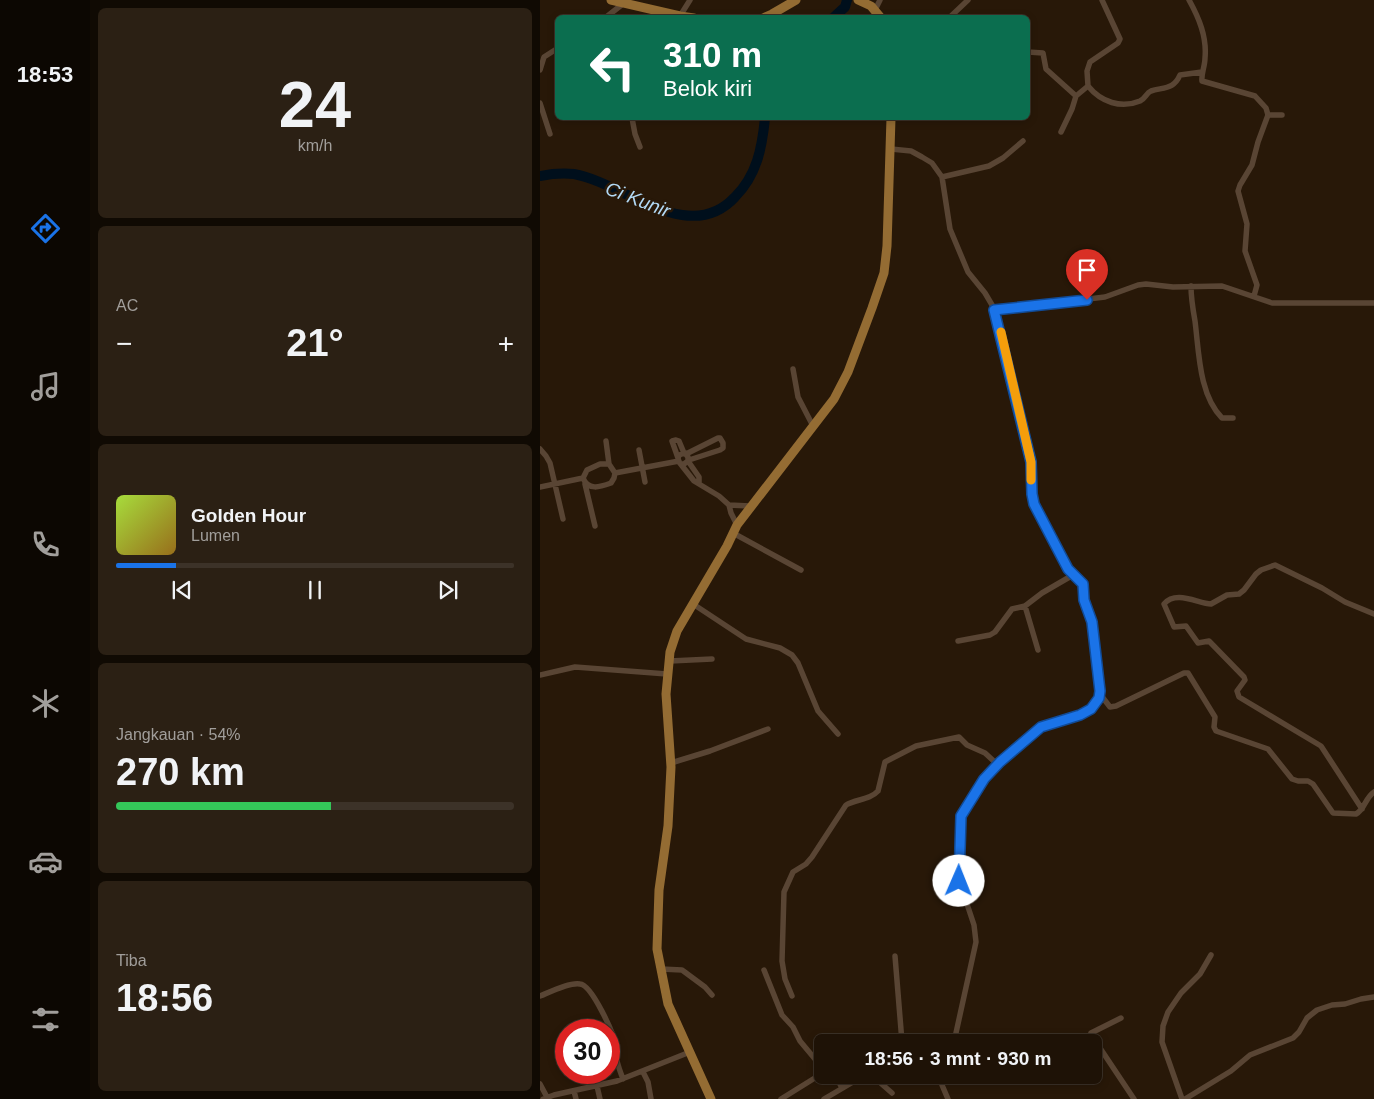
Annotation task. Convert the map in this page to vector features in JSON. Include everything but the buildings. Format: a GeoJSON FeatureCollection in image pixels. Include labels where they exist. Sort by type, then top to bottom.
{"type":"FeatureCollection","features":[{"type":"Feature","properties":{"kind":"main road"},"geometry":{"type":"LineString","coordinates":[[611,0],[676,15]]}},
{"type":"Feature","properties":{"kind":"main road"},"geometry":{"type":"LineString","coordinates":[[767,15],[785,3],[796,0]]}},
{"type":"Feature","properties":{"kind":"main road"},"geometry":{"type":"LineString","coordinates":[[858,0],[875,10]]}},
{"type":"Feature","properties":{"kind":"main road"},"geometry":{"type":"LineString","coordinates":[[712,1099],[668,1004],[657,949],[659,890],[668,826],[670,764],[666,694],[670,652],[677,630],[735,529],[750,506],[834,399],[848,372],[884,273],[887,246],[891,120]]}},
{"type":"Feature","properties":{"kind":"street"},"geometry":{"type":"LineString","coordinates":[[681,15],[690,0]]}},
{"type":"Feature","properties":{"kind":"street"},"geometry":{"type":"LineString","coordinates":[[875,10],[880,0]]}},
{"type":"Feature","properties":{"kind":"street"},"geometry":{"type":"LineString","coordinates":[[953,15],[968,0]]}},
{"type":"Feature","properties":{"kind":"street"},"geometry":{"type":"LineString","coordinates":[[1102,0],[1120,39],[1118,43],[1090,62],[1087,71],[1088,86],[1108,101],[1126,105],[1143,99],[1149,92],[1174,85],[1178,82],[1180,75],[1202,72]]}},
{"type":"Feature","properties":{"kind":"street"},"geometry":{"type":"LineString","coordinates":[[1189,0],[1199,18],[1204,36],[1205,57],[1201,79],[1203,82],[1257,97],[1266,108],[1268,115],[1252,165],[1238,190],[1247,224],[1245,251],[1257,285],[1254,296]]}},
{"type":"Feature","properties":{"kind":"street"},"geometry":{"type":"LineString","coordinates":[[609,15],[624,3]]}},
{"type":"Feature","properties":{"kind":"street"},"geometry":{"type":"LineString","coordinates":[[958,11],[960,15]]}},
{"type":"Feature","properties":{"kind":"street"},"geometry":{"type":"LineString","coordinates":[[540,70],[544,57],[555,50]]}},
{"type":"Feature","properties":{"kind":"street"},"geometry":{"type":"LineString","coordinates":[[1030,52],[1044,53],[1046,69],[1076,96]]}},
{"type":"Feature","properties":{"kind":"street"},"geometry":{"type":"LineString","coordinates":[[1061,132],[1076,96],[1088,86]]}},
{"type":"Feature","properties":{"kind":"street"},"geometry":{"type":"LineString","coordinates":[[540,103],[550,134]]}},
{"type":"Feature","properties":{"kind":"street"},"geometry":{"type":"LineString","coordinates":[[1268,115],[1282,115]]}},
{"type":"Feature","properties":{"kind":"street"},"geometry":{"type":"LineString","coordinates":[[632,120],[640,147]]}},
{"type":"Feature","properties":{"kind":"street"},"geometry":{"type":"LineString","coordinates":[[942,177],[989,166],[1003,158],[1023,141]]}},
{"type":"Feature","properties":{"kind":"street"},"geometry":{"type":"LineString","coordinates":[[891,149],[911,151],[922,157],[932,163],[942,177],[950,229],[970,276],[985,293],[994,310],[1031,462],[1033,500],[1068,569],[1083,584],[1084,600],[1092,622],[1100,694],[1108,706],[1111,708],[1119,706],[1184,673],[1188,673],[1215,717],[1214,727],[1216,731],[1268,749],[1292,778],[1296,781],[1308,781],[1313,784],[1333,813],[1356,814],[1362,809],[1368,796],[1374,792]]}},
{"type":"Feature","properties":{"kind":"street"},"geometry":{"type":"LineString","coordinates":[[994,310],[1105,297],[1142,284],[1222,286],[1272,303],[1374,303]]}},
{"type":"Feature","properties":{"kind":"street"},"geometry":{"type":"LineString","coordinates":[[1191,286],[1199,358],[1206,388],[1222,418],[1233,418]]}},
{"type":"Feature","properties":{"kind":"street"},"geometry":{"type":"LineString","coordinates":[[793,369],[798,397],[813,426]]}},
{"type":"Feature","properties":{"kind":"street"},"geometry":{"type":"LineString","coordinates":[[615,472],[679,461],[718,438],[724,443],[720,450],[687,457]]}},
{"type":"Feature","properties":{"kind":"street"},"geometry":{"type":"LineString","coordinates":[[540,487],[584,481],[592,487],[609,484],[614,480],[615,472],[609,464],[606,441]]}},
{"type":"Feature","properties":{"kind":"street"},"geometry":{"type":"LineString","coordinates":[[699,483],[699,477],[679,441],[672,441],[679,461],[694,481],[724,499],[729,505],[735,529],[801,570]]}},
{"type":"Feature","properties":{"kind":"street"},"geometry":{"type":"LineString","coordinates":[[540,449],[548,460],[563,519]]}},
{"type":"Feature","properties":{"kind":"street"},"geometry":{"type":"LineString","coordinates":[[638,450],[645,482]]}},
{"type":"Feature","properties":{"kind":"street"},"geometry":{"type":"LineString","coordinates":[[679,461],[684,464],[687,457]]}},
{"type":"Feature","properties":{"kind":"street"},"geometry":{"type":"LineString","coordinates":[[595,526],[584,481],[587,470],[600,464],[609,464]]}},
{"type":"Feature","properties":{"kind":"street"},"geometry":{"type":"LineString","coordinates":[[729,505],[750,506]]}},
{"type":"Feature","properties":{"kind":"street"},"geometry":{"type":"LineString","coordinates":[[1362,809],[1324,749],[1239,697],[1237,693],[1245,680],[1244,677],[1208,641],[1198,643],[1188,627],[1174,627],[1164,604],[1170,600],[1184,598],[1211,604],[1227,595],[1239,594],[1261,570],[1276,565],[1345,602],[1374,614]]}},
{"type":"Feature","properties":{"kind":"street"},"geometry":{"type":"LineString","coordinates":[[958,641],[990,635],[998,630],[1012,609],[1025,606],[1042,593],[1073,575]]}},
{"type":"Feature","properties":{"kind":"street"},"geometry":{"type":"LineString","coordinates":[[693,604],[746,639],[780,648],[792,655],[798,663],[818,711],[838,734]]}},
{"type":"Feature","properties":{"kind":"street"},"geometry":{"type":"LineString","coordinates":[[1025,606],[1038,650]]}},
{"type":"Feature","properties":{"kind":"street"},"geometry":{"type":"LineString","coordinates":[[670,660],[712,659]]}},
{"type":"Feature","properties":{"kind":"street"},"geometry":{"type":"LineString","coordinates":[[540,675],[575,667],[667,674]]}},
{"type":"Feature","properties":{"kind":"street"},"geometry":{"type":"LineString","coordinates":[[956,1034],[976,942],[974,925],[960,883],[961,816],[984,779],[1041,727],[1080,715],[1091,709],[1096,704],[1100,694]]}},
{"type":"Feature","properties":{"kind":"street"},"geometry":{"type":"LineString","coordinates":[[670,764],[710,751],[768,728]]}},
{"type":"Feature","properties":{"kind":"street"},"geometry":{"type":"LineString","coordinates":[[792,996],[785,979],[782,961],[785,890],[793,872],[806,864],[812,857],[846,805],[875,794],[878,791],[885,762],[916,746],[959,738],[967,745],[985,753],[998,765]]}},
{"type":"Feature","properties":{"kind":"street"},"geometry":{"type":"LineString","coordinates":[[1211,955],[1200,974],[1181,993],[1168,1012],[1163,1026],[1162,1042],[1184,1099],[1231,1071],[1250,1056],[1293,1038],[1307,1018],[1317,1010],[1332,1005],[1374,997]]}},
{"type":"Feature","properties":{"kind":"street"},"geometry":{"type":"LineString","coordinates":[[896,956],[901,1034]]}},
{"type":"Feature","properties":{"kind":"street"},"geometry":{"type":"LineString","coordinates":[[661,969],[682,970],[705,986],[712,995]]}},
{"type":"Feature","properties":{"kind":"street"},"geometry":{"type":"LineString","coordinates":[[764,970],[782,1015],[793,1027],[800,1041],[814,1058]]}},
{"type":"Feature","properties":{"kind":"street"},"geometry":{"type":"LineString","coordinates":[[540,996],[578,983],[586,986],[594,997],[609,1027],[616,1046],[623,1079]]}},
{"type":"Feature","properties":{"kind":"street"},"geometry":{"type":"LineString","coordinates":[[1121,1018],[1091,1033],[1134,1099]]}},
{"type":"Feature","properties":{"kind":"street"},"geometry":{"type":"LineString","coordinates":[[540,1084],[546,1098],[623,1079],[690,1052]]}},
{"type":"Feature","properties":{"kind":"street"},"geometry":{"type":"LineString","coordinates":[[643,1072],[648,1082],[651,1099]]}},
{"type":"Feature","properties":{"kind":"street"},"geometry":{"type":"LineString","coordinates":[[781,1099],[814,1078]]}},
{"type":"Feature","properties":{"kind":"street"},"geometry":{"type":"LineString","coordinates":[[840,1084],[842,1088]]}},
{"type":"Feature","properties":{"kind":"street"},"geometry":{"type":"LineString","coordinates":[[824,1099],[849,1084]]}},
{"type":"Feature","properties":{"kind":"street"},"geometry":{"type":"LineString","coordinates":[[885,1084],[892,1093]]}},
{"type":"Feature","properties":{"kind":"street"},"geometry":{"type":"LineString","coordinates":[[942,1084],[948,1099]]}},
{"type":"Feature","properties":{"kind":"street"},"geometry":{"type":"LineString","coordinates":[[597,1086],[600,1099]]}},
{"type":"Feature","properties":{"kind":"street"},"geometry":{"type":"LineString","coordinates":[[574,1091],[576,1099]]}},
{"type":"Feature","properties":{"kind":"waterway","name":"Ci Kunir"},"geometry":{"type":"LineString","coordinates":[[836,15],[845,7],[847,0]]}},
{"type":"Feature","properties":{"kind":"waterway","name":"Ci Kunir"},"geometry":{"type":"LineString","coordinates":[[540,176],[574,174],[593,180],[656,208],[677,214],[697,216],[717,211],[735,197],[749,180],[760,150],[765,120]]}},
{"type":"Feature","properties":{"kind":"slow traffic"},"geometry":{"type":"LineString","coordinates":[[1001,332],[1031,462],[1031,480]]}},
{"type":"Feature","properties":{"kind":"route"},"geometry":{"type":"LineString","coordinates":[[959,881],[960,820],[963,811],[984,779],[1000,762],[1038,729],[1048,724],[1080,715],[1091,709],[1099,698],[1100,691],[1092,622],[1084,600],[1083,584],[1068,569],[1034,504],[1031,462],[994,310],[1087,300]]}}]}
